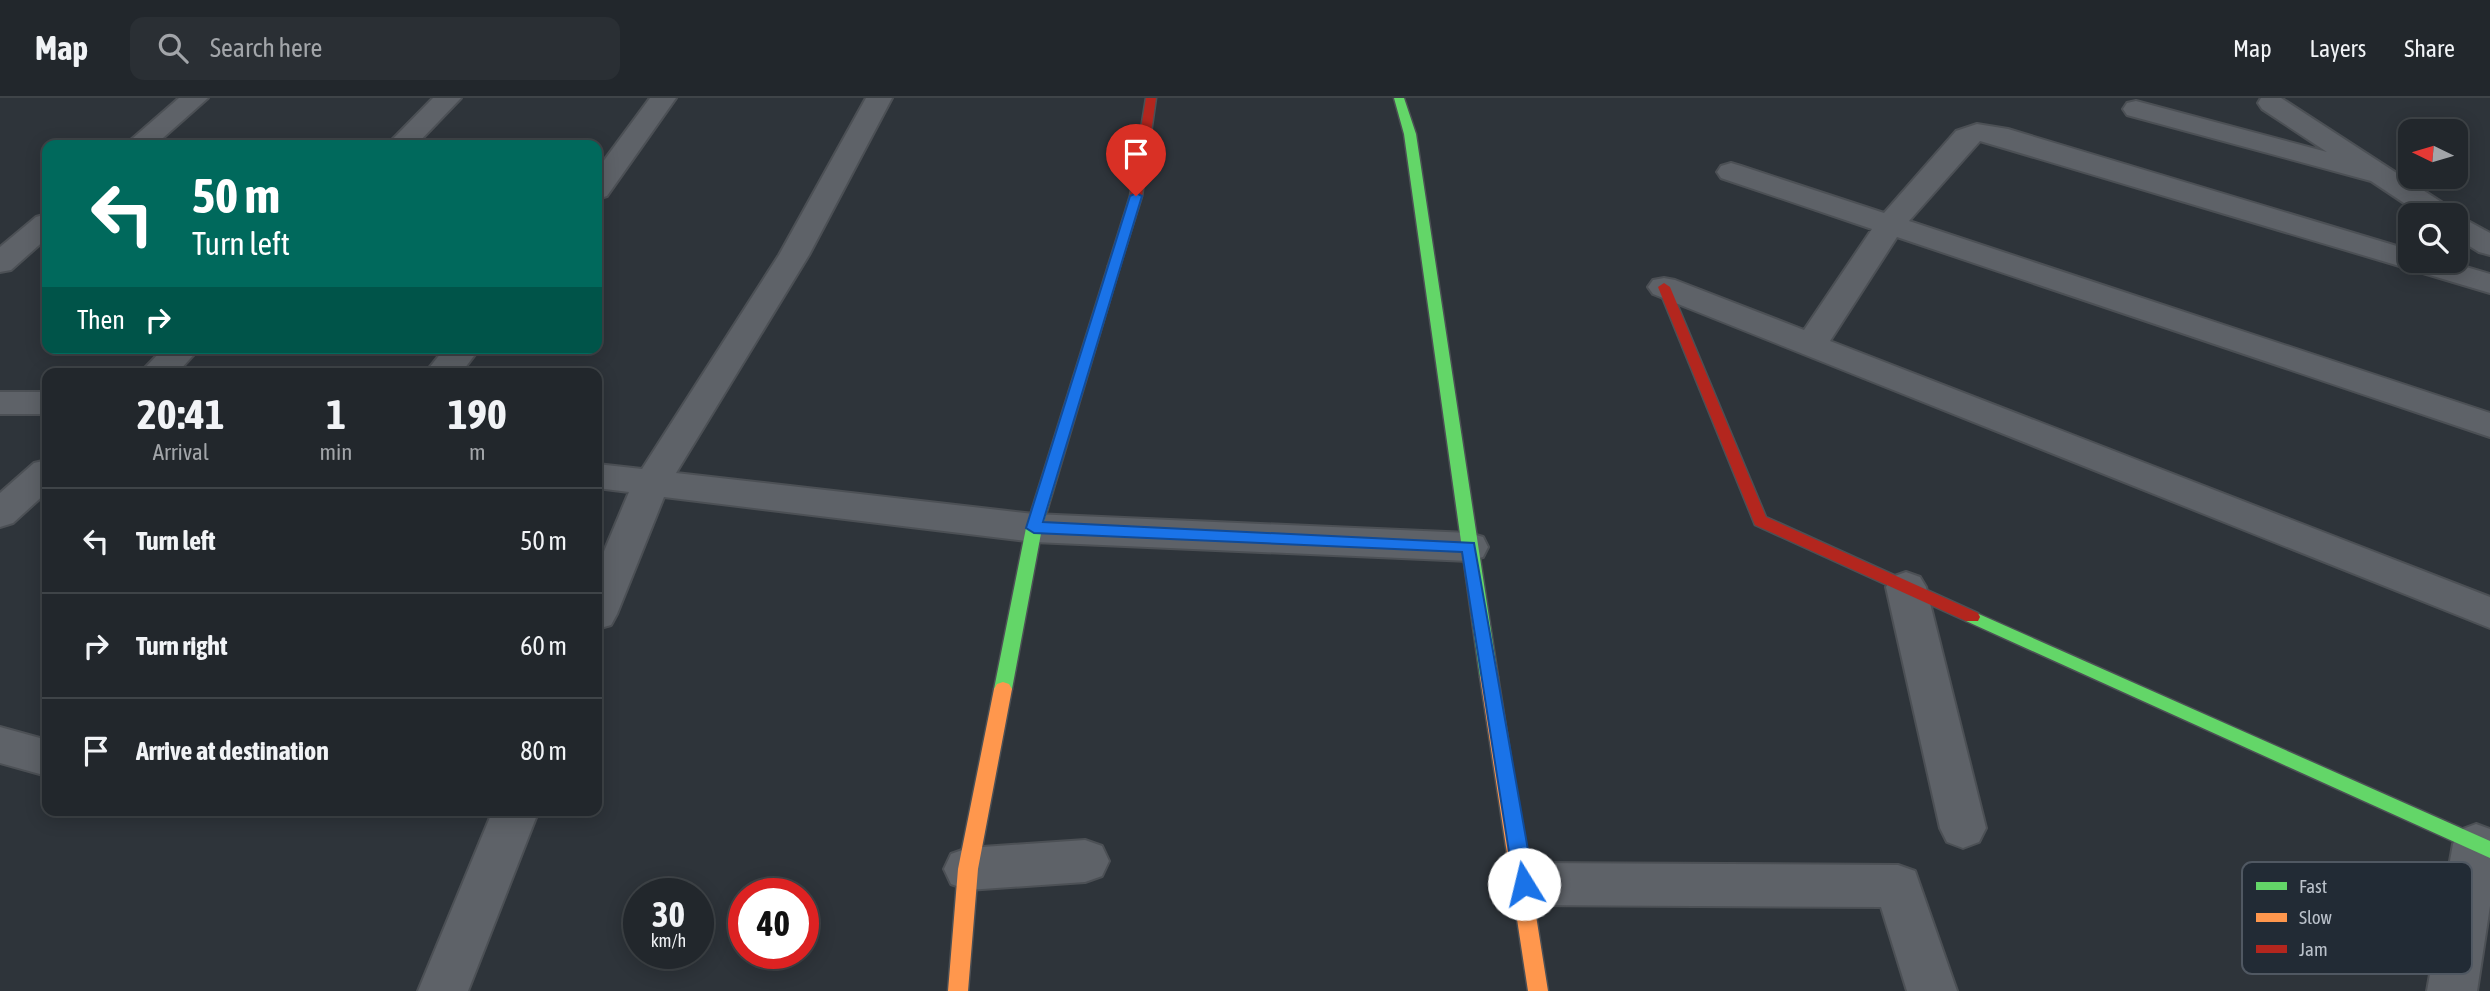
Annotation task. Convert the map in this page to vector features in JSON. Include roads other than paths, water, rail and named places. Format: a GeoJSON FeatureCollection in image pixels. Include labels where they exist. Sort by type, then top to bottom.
{"type":"FeatureCollection","features":[{"type":"Feature","properties":{"kind":"street"},"geometry":{"type":"LineString","coordinates":[[145,140],[195,98]]}},
{"type":"Feature","properties":{"kind":"street"},"geometry":{"type":"LineString","coordinates":[[406,140],[447,98]]}},
{"type":"Feature","properties":{"kind":"street"},"geometry":{"type":"LineString","coordinates":[[602,183],[663,98]]}},
{"type":"Feature","properties":{"kind":"street"},"geometry":{"type":"LineString","coordinates":[[602,602],[651,484],[794,255],[879,98]]}},
{"type":"Feature","properties":{"kind":"street"},"geometry":{"type":"LineString","coordinates":[[958,991],[968,869],[1034,528],[1136,196],[1151,98]]}},
{"type":"Feature","properties":{"kind":"street"},"geometry":{"type":"LineString","coordinates":[[1399,98],[1410,134],[1469,547],[1524,884],[1538,991]]}},
{"type":"Feature","properties":{"kind":"street"},"geometry":{"type":"LineString","coordinates":[[2270,103],[2423,203]]}},
{"type":"Feature","properties":{"kind":"street"},"geometry":{"type":"LineString","coordinates":[[2136,109],[2380,175]]}},
{"type":"Feature","properties":{"kind":"street"},"geometry":{"type":"LineString","coordinates":[[1811,345],[1890,225],[1966,136],[1977,132],[1998,135],[2398,256]]}},
{"type":"Feature","properties":{"kind":"street"},"geometry":{"type":"LineString","coordinates":[[1731,172],[2490,425]]}},
{"type":"Feature","properties":{"kind":"street"},"geometry":{"type":"LineString","coordinates":[[0,263],[42,227]]}},
{"type":"Feature","properties":{"kind":"street"},"geometry":{"type":"LineString","coordinates":[[2468,232],[2490,246]]}},
{"type":"Feature","properties":{"kind":"street"},"geometry":{"type":"LineString","coordinates":[[2454,273],[2490,284]]}},
{"type":"Feature","properties":{"kind":"street"},"geometry":{"type":"LineString","coordinates":[[1664,287],[2490,613]]}},
{"type":"Feature","properties":{"kind":"street"},"geometry":{"type":"LineString","coordinates":[[1664,287],[1760,521],[2483,847],[2472,898]]}},
{"type":"Feature","properties":{"kind":"street"},"geometry":{"type":"LineString","coordinates":[[163,368],[178,354]]}},
{"type":"Feature","properties":{"kind":"street"},"geometry":{"type":"LineString","coordinates":[[446,368],[459,354]]}},
{"type":"Feature","properties":{"kind":"street"},"geometry":{"type":"LineString","coordinates":[[0,403],[42,403]]}},
{"type":"Feature","properties":{"kind":"street"},"geometry":{"type":"LineString","coordinates":[[0,514],[42,476]]}},
{"type":"Feature","properties":{"kind":"street"},"geometry":{"type":"LineString","coordinates":[[602,477],[1034,528],[1469,547]]}},
{"type":"Feature","properties":{"kind":"street"},"geometry":{"type":"LineString","coordinates":[[1906,587],[1964,828]]}},
{"type":"Feature","properties":{"kind":"street"},"geometry":{"type":"LineString","coordinates":[[0,746],[42,757]]}},
{"type":"Feature","properties":{"kind":"street"},"geometry":{"type":"LineString","coordinates":[[443,991],[514,816]]}},
{"type":"Feature","properties":{"kind":"street"},"geometry":{"type":"LineString","coordinates":[[968,869],[1085,861]]}},
{"type":"Feature","properties":{"kind":"street"},"geometry":{"type":"LineString","coordinates":[[1524,884],[1898,886],[1932,991]]}}]}
